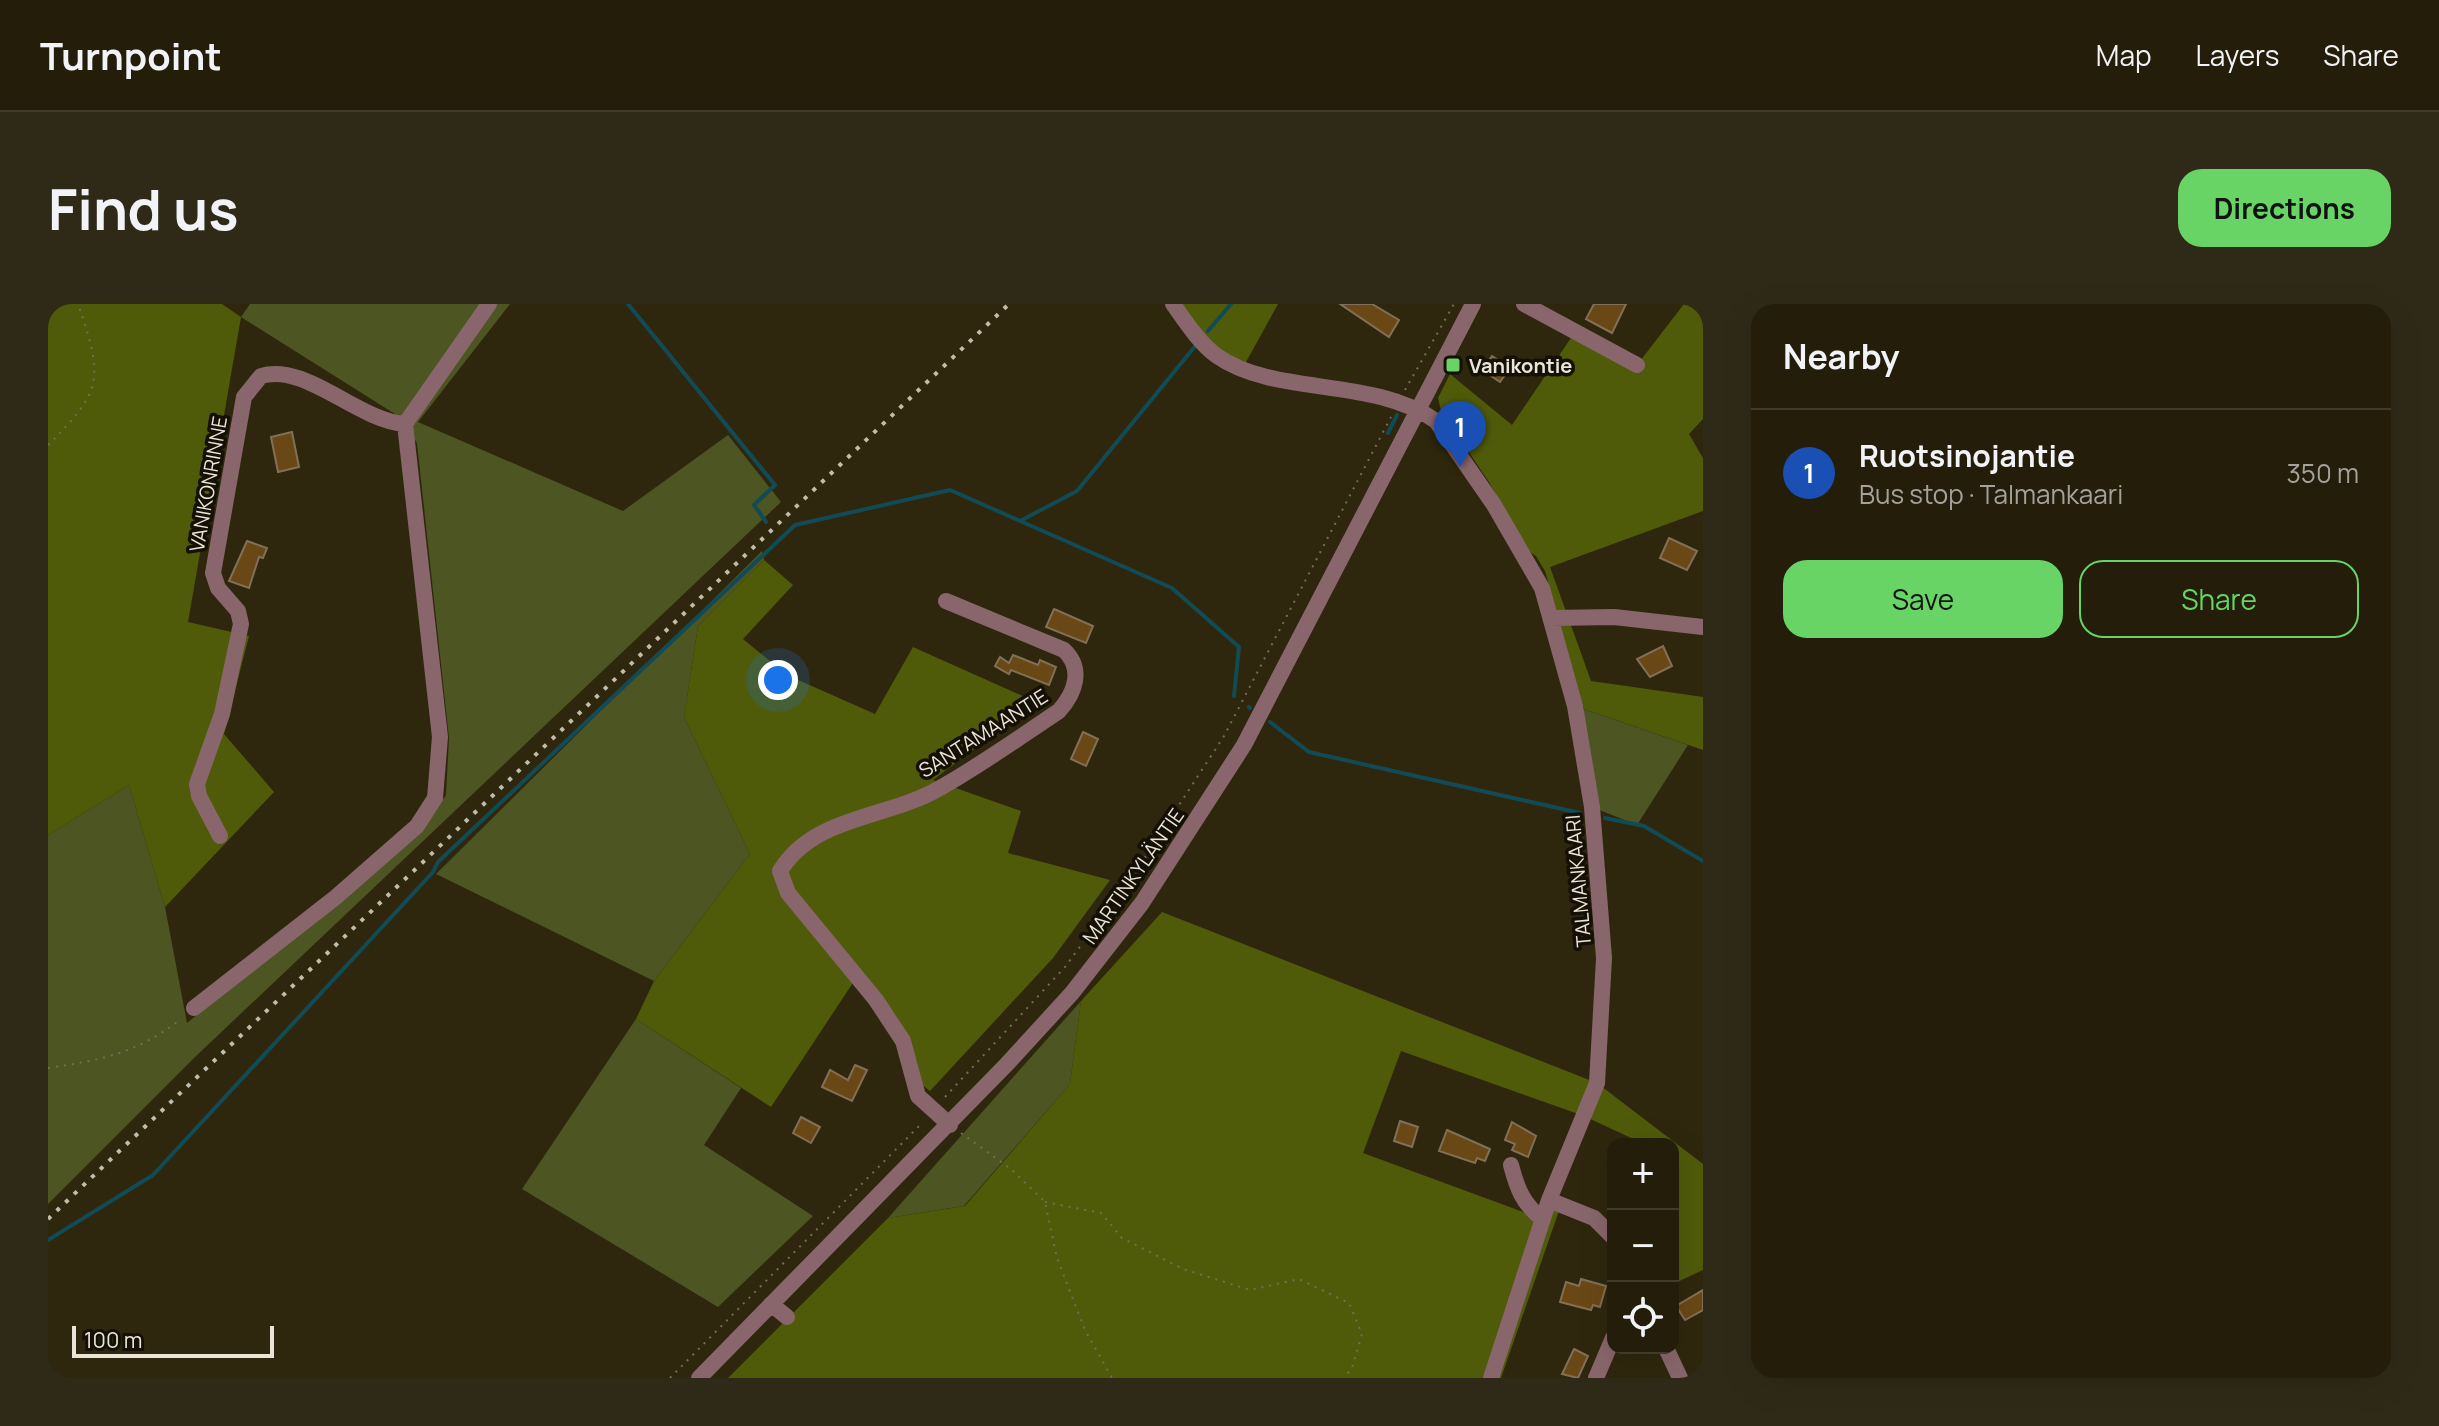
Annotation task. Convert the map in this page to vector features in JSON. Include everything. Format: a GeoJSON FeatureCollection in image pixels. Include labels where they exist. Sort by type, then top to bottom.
{"type":"FeatureCollection","features":[{"type":"Feature","properties":{"kind":"street"},"geometry":{"type":"LineString","coordinates":[[194,1008],[336,897],[417,826],[435,798],[440,737],[405,424],[489,304]]}},
{"type":"Feature","properties":{"kind":"street"},"geometry":{"type":"LineString","coordinates":[[1173,304],[1217,356],[1249,370],[1399,401],[1417,408]]}},
{"type":"Feature","properties":{"kind":"street","name":"MARTINKYLÄNTIE"},"geometry":{"type":"LineString","coordinates":[[699,1378],[950,1125],[1072,993],[1142,903],[1192,829],[1292,657],[1473,304]]}},
{"type":"Feature","properties":{"kind":"street"},"geometry":{"type":"LineString","coordinates":[[1524,304],[1637,365]]}},
{"type":"Feature","properties":{"kind":"street","name":"VANIKONRINNE"},"geometry":{"type":"LineString","coordinates":[[220,836],[199,796],[197,784],[222,714],[241,633],[238,611],[218,588],[213,573],[244,397],[261,376],[287,374],[375,416],[405,424]]}},
{"type":"Feature","properties":{"kind":"street","name":"TALMANKAARI"},"geometry":{"type":"LineString","coordinates":[[1417,408],[1436,421],[1450,440],[1494,505],[1542,588],[1575,706],[1589,792],[1604,958],[1597,1083],[1549,1200],[1491,1378]]}},
{"type":"Feature","properties":{"kind":"street","name":"SANTAMAANTIE"},"geometry":{"type":"LineString","coordinates":[[946,601],[1064,650],[1072,658],[1076,671],[1071,698],[1059,711],[937,790],[808,838],[790,855],[780,871],[788,893],[876,1000],[903,1041],[918,1096],[950,1125]]}},
{"type":"Feature","properties":{"kind":"street"},"geometry":{"type":"LineString","coordinates":[[1551,618],[1614,617],[1700,624]]}},
{"type":"Feature","properties":{"kind":"street"},"geometry":{"type":"LineString","coordinates":[[1511,1165],[1517,1187],[1528,1208],[1543,1219]]}},
{"type":"Feature","properties":{"kind":"street"},"geometry":{"type":"LineString","coordinates":[[1549,1200],[1594,1218],[1607,1231]]}},
{"type":"Feature","properties":{"kind":"street"},"geometry":{"type":"LineString","coordinates":[[771,1304],[787,1317]]}},
{"type":"Feature","properties":{"kind":"street"},"geometry":{"type":"LineString","coordinates":[[1596,1378],[1607,1352]]}},
{"type":"Feature","properties":{"kind":"street"},"geometry":{"type":"LineString","coordinates":[[1669,1354],[1680,1378]]}},
{"type":"Feature","properties":{"kind":"path"},"geometry":{"type":"LineString","coordinates":[[48,445],[79,415],[95,389],[93,350],[78,304]]}},
{"type":"Feature","properties":{"kind":"path"},"geometry":{"type":"LineString","coordinates":[[670,1378],[935,1109],[1065,967],[1140,865],[1224,736],[1367,461],[1454,304]]}},
{"type":"Feature","properties":{"kind":"path"},"geometry":{"type":"LineString","coordinates":[[1367,461],[1375,465]]}},
{"type":"Feature","properties":{"kind":"path"},"geometry":{"type":"LineString","coordinates":[[48,1068],[114,1058],[156,1038],[194,1008]]}},
{"type":"Feature","properties":{"kind":"path"},"geometry":{"type":"LineString","coordinates":[[950,1125],[1011,1169],[1045,1202],[1101,1213],[1122,1238],[1183,1269],[1250,1290],[1299,1279],[1349,1303],[1362,1334],[1352,1368],[1344,1378]]}},
{"type":"Feature","properties":{"kind":"path"},"geometry":{"type":"LineString","coordinates":[[1045,1202],[1057,1258],[1085,1330],[1112,1378]]}},
{"type":"Feature","properties":{"kind":"green space"},"geometry":{"type":"Polygon","coordinates":[[[48,304],[222,304],[241,317],[188,622],[249,636],[224,734],[274,792],[165,907],[129,785],[48,835],[48,304]]]}},
{"type":"Feature","properties":{"kind":"green space"},"geometry":{"type":"Polygon","coordinates":[[[250,304],[510,304],[418,422],[623,511],[728,435],[781,502],[194,1058],[48,1204],[48,835],[129,785],[165,907],[187,1023],[421,832],[446,795],[449,738],[417,443],[395,414],[241,317],[250,304]]]}},
{"type":"Feature","properties":{"kind":"green space"},"geometry":{"type":"Polygon","coordinates":[[[1175,304],[1278,304],[1246,362],[1249,370],[1217,356],[1175,304]]]}},
{"type":"Feature","properties":{"kind":"green space"},"geometry":{"type":"Polygon","coordinates":[[[1684,304],[1703,304],[1703,419],[1689,434],[1703,458],[1703,511],[1550,567],[1591,681],[1703,697],[1703,750],[1584,709],[1545,571],[1536,556],[1527,550],[1489,482],[1441,411],[1438,398],[1450,374],[1512,425],[1575,332],[1637,365],[1684,304]]]}},
{"type":"Feature","properties":{"kind":"green space"},"geometry":{"type":"Polygon","coordinates":[[[762,551],[764,560],[698,626],[684,717],[750,854],[654,981],[436,874],[762,551]]]}},
{"type":"Feature","properties":{"kind":"green space"},"geometry":{"type":"Polygon","coordinates":[[[764,560],[793,585],[743,639],[787,675],[875,714],[913,647],[1036,702],[933,780],[1021,811],[1008,853],[1110,880],[1053,958],[930,1091],[921,1084],[860,972],[771,1107],[636,1019],[654,981],[750,854],[684,717],[698,626],[764,560]]]}},
{"type":"Feature","properties":{"kind":"green space"},"geometry":{"type":"Polygon","coordinates":[[[1575,706],[1688,745],[1637,825],[1592,807],[1575,706]]]}},
{"type":"Feature","properties":{"kind":"green space"},"geometry":{"type":"Polygon","coordinates":[[[1162,912],[1597,1083],[1669,1138],[1631,1138],[1584,1116],[1401,1051],[1363,1153],[1542,1219],[1561,1205],[1501,1378],[728,1378],[888,1218],[965,1206],[1070,1084],[1081,1001],[1162,912]]]}},
{"type":"Feature","properties":{"kind":"green space"},"geometry":{"type":"Polygon","coordinates":[[[1081,1001],[1070,1084],[964,1206],[888,1218],[1081,1001]]]}},
{"type":"Feature","properties":{"kind":"green space"},"geometry":{"type":"Polygon","coordinates":[[[636,1019],[741,1088],[704,1145],[813,1216],[718,1307],[522,1189],[636,1019]]]}},
{"type":"Feature","properties":{"kind":"green space"},"geometry":{"type":"Polygon","coordinates":[[[1679,1146],[1703,1164],[1703,1270],[1679,1281],[1679,1146]]]}},
{"type":"Feature","properties":{"kind":"building"},"geometry":{"type":"Polygon","coordinates":[[[1340,304],[1372,304],[1399,320],[1389,337],[1340,304]]]}},
{"type":"Feature","properties":{"kind":"building"},"geometry":{"type":"Polygon","coordinates":[[[1594,304],[1626,304],[1612,333],[1586,319],[1594,304]]]}},
{"type":"Feature","properties":{"kind":"building"},"geometry":{"type":"Polygon","coordinates":[[[1492,356],[1510,368],[1500,382],[1482,370],[1492,356]]]}},
{"type":"Feature","properties":{"kind":"building"},"geometry":{"type":"Polygon","coordinates":[[[292,432],[299,467],[278,472],[271,437],[292,432]]]}},
{"type":"Feature","properties":{"kind":"building"},"geometry":{"type":"Polygon","coordinates":[[[1669,538],[1697,551],[1687,570],[1660,558],[1669,538]]]}},
{"type":"Feature","properties":{"kind":"building"},"geometry":{"type":"Polygon","coordinates":[[[247,541],[267,548],[263,558],[259,557],[249,588],[229,581],[247,541]]]}},
{"type":"Feature","properties":{"kind":"building"},"geometry":{"type":"Polygon","coordinates":[[[1054,609],[1093,626],[1086,643],[1046,627],[1054,609]]]}},
{"type":"Feature","properties":{"kind":"building"},"geometry":{"type":"Polygon","coordinates":[[[1663,646],[1672,666],[1650,677],[1637,659],[1663,646]]]}},
{"type":"Feature","properties":{"kind":"building"},"geometry":{"type":"Polygon","coordinates":[[[1013,655],[1038,665],[1040,660],[1056,667],[1049,685],[1011,670],[1009,674],[995,666],[1000,657],[1009,663],[1013,655]]]}},
{"type":"Feature","properties":{"kind":"building"},"geometry":{"type":"Polygon","coordinates":[[[1083,732],[1098,739],[1086,766],[1071,759],[1083,732]]]}},
{"type":"Feature","properties":{"kind":"building"},"geometry":{"type":"Polygon","coordinates":[[[855,1065],[867,1070],[852,1101],[822,1087],[830,1070],[848,1080],[855,1065]]]}},
{"type":"Feature","properties":{"kind":"building"},"geometry":{"type":"Polygon","coordinates":[[[801,1117],[820,1127],[811,1143],[793,1133],[801,1117]]]}},
{"type":"Feature","properties":{"kind":"building"},"geometry":{"type":"Polygon","coordinates":[[[1400,1121],[1418,1127],[1412,1147],[1394,1141],[1400,1121]]]}},
{"type":"Feature","properties":{"kind":"building"},"geometry":{"type":"Polygon","coordinates":[[[1512,1122],[1536,1136],[1528,1157],[1512,1150],[1515,1144],[1505,1140],[1512,1122]]]}},
{"type":"Feature","properties":{"kind":"building"},"geometry":{"type":"Polygon","coordinates":[[[1447,1130],[1490,1149],[1485,1161],[1477,1158],[1475,1163],[1439,1151],[1447,1130]]]}},
{"type":"Feature","properties":{"kind":"building"},"geometry":{"type":"Polygon","coordinates":[[[1581,1279],[1606,1286],[1600,1307],[1593,1305],[1591,1310],[1560,1302],[1566,1282],[1579,1286],[1581,1279]]]}},
{"type":"Feature","properties":{"kind":"building"},"geometry":{"type":"Polygon","coordinates":[[[1703,1290],[1703,1310],[1685,1320],[1679,1304],[1703,1290]]]}},
{"type":"Feature","properties":{"kind":"building"},"geometry":{"type":"Polygon","coordinates":[[[1574,1349],[1588,1356],[1578,1378],[1562,1374],[1574,1349]]]}},
{"type":"Feature","properties":{"kind":"waterway"},"geometry":{"type":"LineString","coordinates":[[628,304],[775,485],[754,505],[766,522]]}},
{"type":"Feature","properties":{"kind":"waterway"},"geometry":{"type":"LineString","coordinates":[[1208,331],[1231,304]]}},
{"type":"Feature","properties":{"kind":"waterway"},"geometry":{"type":"LineString","coordinates":[[1020,521],[1077,491],[1196,345]]}},
{"type":"Feature","properties":{"kind":"waterway"},"geometry":{"type":"LineString","coordinates":[[1388,433],[1397,415]]}},
{"type":"Feature","properties":{"kind":"waterway"},"geometry":{"type":"LineString","coordinates":[[48,1240],[153,1175],[433,872],[438,862],[795,525],[950,490],[1172,588],[1239,647],[1234,696]]}},
{"type":"Feature","properties":{"kind":"waterway"},"geometry":{"type":"LineString","coordinates":[[1270,722],[1309,752],[1580,813]]}},
{"type":"Feature","properties":{"kind":"waterway"},"geometry":{"type":"LineString","coordinates":[[1605,818],[1644,826],[1703,861]]}},
{"type":"Feature","properties":{"kind":"railway"},"geometry":{"type":"LineString","coordinates":[[48,1219],[1009,304]]}},
{"type":"Feature","properties":{"kind":"place","name":"Vanikontie"},"geometry":{"type":"Point","coordinates":[1453,365]}},
{"type":"Feature","properties":{"kind":"place","name":"Ruotsinojantie"},"geometry":{"type":"Point","coordinates":[1460,467]}}]}
